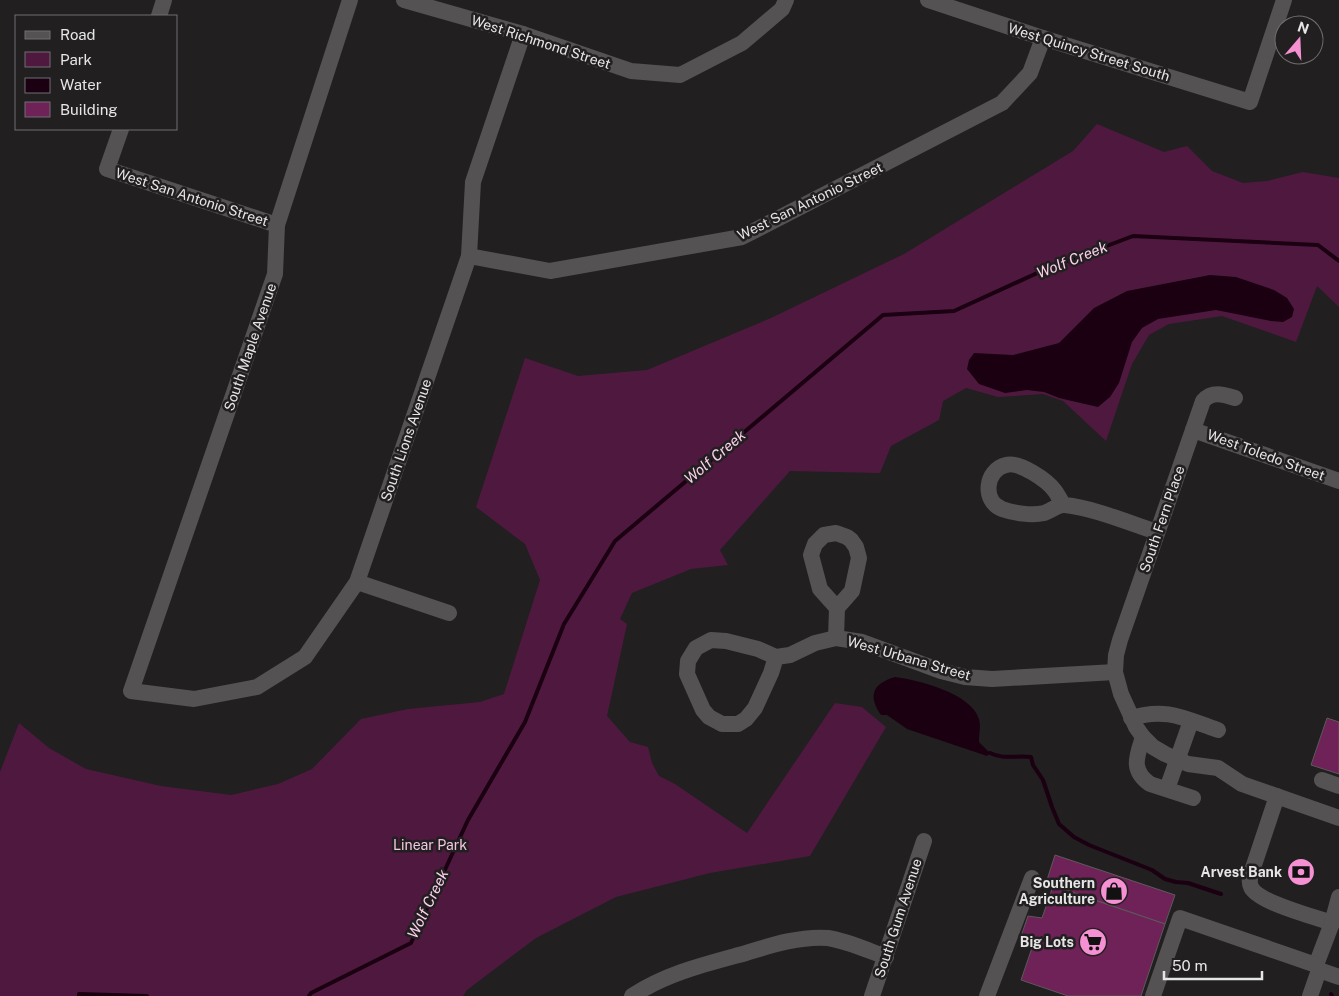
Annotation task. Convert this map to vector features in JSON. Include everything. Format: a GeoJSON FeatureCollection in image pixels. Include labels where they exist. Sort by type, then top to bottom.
{"type":"FeatureCollection","features":[{"type":"Feature","properties":{"kind":"street"},"geometry":{"type":"LineString","coordinates":[[159,15],[164,0]]}},
{"type":"Feature","properties":{"kind":"street","name":"South Maple Avenue"},"geometry":{"type":"LineString","coordinates":[[131,691],[275,274],[277,225],[350,0]]}},
{"type":"Feature","properties":{"kind":"street","name":"West Richmond Street"},"geometry":{"type":"LineString","coordinates":[[404,0],[523,34],[631,71],[680,75],[742,43],[782,9],[786,0]]}},
{"type":"Feature","properties":{"kind":"street","name":"West Quincy Street South"},"geometry":{"type":"LineString","coordinates":[[928,0],[1250,102],[1284,0]]}},
{"type":"Feature","properties":{"kind":"street","name":"South Lions Avenue"},"geometry":{"type":"LineString","coordinates":[[131,691],[194,699],[257,687],[305,657],[357,582],[469,256],[473,182],[523,34]]}},
{"type":"Feature","properties":{"kind":"street","name":"West San Antonio Street"},"geometry":{"type":"LineString","coordinates":[[469,256],[550,271],[742,237],[1002,103],[1030,73],[1043,38]]}},
{"type":"Feature","properties":{"kind":"street","name":"West San Antonio Street"},"geometry":{"type":"LineString","coordinates":[[121,130],[107,169],[277,225]]}},
{"type":"Feature","properties":{"kind":"street","name":"South Fern Place"},"geometry":{"type":"LineString","coordinates":[[1115,672],[1116,655],[1120,640],[1203,401],[1208,396],[1220,394],[1235,398]]}},
{"type":"Feature","properties":{"kind":"street","name":"West Toledo Street"},"geometry":{"type":"LineString","coordinates":[[1193,430],[1339,481]]}},
{"type":"Feature","properties":{"kind":"street"},"geometry":{"type":"LineString","coordinates":[[1062,504],[1157,532]]}},
{"type":"Feature","properties":{"kind":"street"},"geometry":{"type":"LineString","coordinates":[[357,582],[449,613]]}},
{"type":"Feature","properties":{"kind":"street"},"geometry":{"type":"LineString","coordinates":[[836,638],[837,608]]}},
{"type":"Feature","properties":{"kind":"street","name":"West Urbana Street"},"geometry":{"type":"LineString","coordinates":[[776,657],[790,655],[815,643],[836,638],[862,642],[941,671],[965,677],[992,679],[1115,672]]}},
{"type":"Feature","properties":{"kind":"street"},"geometry":{"type":"LineString","coordinates":[[710,640],[726,641],[750,647],[776,657],[755,708],[746,719],[738,724],[722,724],[709,717],[703,710],[687,674],[688,662],[696,648],[710,640]]}},
{"type":"Feature","properties":{"kind":"street"},"geometry":{"type":"LineString","coordinates":[[1115,672],[1121,694],[1131,718],[1143,737],[1153,747],[1188,764],[1218,768],[1242,784],[1339,818]]}},
{"type":"Feature","properties":{"kind":"street"},"geometry":{"type":"LineString","coordinates":[[1131,718],[1160,713],[1218,730]]}},
{"type":"Feature","properties":{"kind":"street"},"geometry":{"type":"LineString","coordinates":[[1167,789],[1191,721]]}},
{"type":"Feature","properties":{"kind":"street"},"geometry":{"type":"LineString","coordinates":[[1143,737],[1137,756],[1137,768],[1140,774],[1150,784],[1193,798]]}},
{"type":"Feature","properties":{"kind":"street"},"geometry":{"type":"LineString","coordinates":[[1322,780],[1339,786]]}},
{"type":"Feature","properties":{"kind":"street"},"geometry":{"type":"LineString","coordinates":[[1277,796],[1252,868],[1251,888],[1258,895],[1271,902],[1332,923]]}},
{"type":"Feature","properties":{"kind":"street","name":"South Gum Avenue"},"geometry":{"type":"LineString","coordinates":[[872,996],[924,841]]}},
{"type":"Feature","properties":{"kind":"street"},"geometry":{"type":"LineString","coordinates":[[987,996],[1032,878]]}},
{"type":"Feature","properties":{"kind":"street"},"geometry":{"type":"LineString","coordinates":[[1310,996],[1339,898]]}},
{"type":"Feature","properties":{"kind":"street"},"geometry":{"type":"LineString","coordinates":[[1153,996],[1180,918],[1318,967],[1339,977]]}},
{"type":"Feature","properties":{"kind":"street"},"geometry":{"type":"LineString","coordinates":[[632,996],[665,978],[700,965],[802,939],[828,938],[852,944],[886,957]]}},
{"type":"Feature","properties":{"kind":"green space","name":"Linear Park"},"geometry":{"type":"Polygon","coordinates":[[[1097,124],[1164,152],[1187,146],[1212,171],[1243,183],[1267,181],[1303,172],[1339,178],[1339,307],[1317,286],[1296,342],[1222,316],[1169,324],[1149,335],[1132,364],[1106,441],[1063,401],[1043,394],[998,397],[966,388],[943,401],[939,420],[891,446],[880,473],[790,471],[720,550],[728,565],[691,569],[632,593],[620,619],[627,624],[607,716],[630,742],[648,747],[652,763],[659,776],[675,784],[747,833],[835,703],[862,707],[886,727],[810,856],[710,873],[616,897],[536,938],[467,990],[463,996],[0,996],[0,772],[19,723],[49,748],[86,769],[161,786],[231,795],[278,784],[312,769],[361,719],[408,709],[480,702],[504,694],[540,580],[525,544],[476,507],[525,358],[578,376],[647,370],[771,318],[904,254],[1073,151],[1097,124]]]}},
{"type":"Feature","properties":{"kind":"water"},"geometry":{"type":"Polygon","coordinates":[[[1210,275],[1236,277],[1274,290],[1287,298],[1294,309],[1292,317],[1283,322],[1271,321],[1216,310],[1158,319],[1142,328],[1132,342],[1119,383],[1110,397],[1098,407],[1059,398],[1044,392],[1027,390],[1005,393],[979,384],[967,369],[969,360],[974,353],[1013,355],[1059,343],[1094,308],[1127,291],[1210,275]]]}},
{"type":"Feature","properties":{"kind":"water"},"geometry":{"type":"Polygon","coordinates":[[[895,677],[943,689],[966,702],[979,719],[979,742],[990,753],[987,756],[907,729],[887,715],[881,715],[874,702],[874,692],[881,683],[895,677]]]}},
{"type":"Feature","properties":{"kind":"building"},"geometry":{"type":"Polygon","coordinates":[[[1327,718],[1339,722],[1339,774],[1311,765],[1327,718]]]}},
{"type":"Feature","properties":{"kind":"building","name":"Southern Agriculture"},"geometry":{"type":"Polygon","coordinates":[[[1055,855],[1175,895],[1165,924],[1046,883],[1055,855]]]}},
{"type":"Feature","properties":{"kind":"building","name":"Big Lots"},"geometry":{"type":"Polygon","coordinates":[[[1053,886],[1165,924],[1141,996],[1068,996],[1021,980],[1033,945],[1020,939],[1028,916],[1042,918],[1053,886]]]}},
{"type":"Feature","properties":{"kind":"waterway","name":"Wolf Creek"},"geometry":{"type":"LineString","coordinates":[[309,996],[311,993],[411,943],[468,820],[525,722],[564,624],[615,541],[883,315],[954,311],[1046,269],[1133,236],[1318,245],[1339,261]]}},
{"type":"Feature","properties":{"kind":"waterway"},"geometry":{"type":"LineString","coordinates":[[990,753],[1005,757],[1031,757],[1033,765],[1043,780],[1059,824],[1074,837],[1089,845],[1152,870],[1165,879],[1188,883],[1221,894]]}},
{"type":"Feature","properties":{"kind":"waterway","name":"Wolf Creek"},"geometry":{"type":"LineString","coordinates":[[79,996],[79,994],[147,996]]}},
{"type":"Feature","properties":{"kind":"place","name":"Arvest Bank"},"geometry":{"type":"Point","coordinates":[1301,872]}},
{"type":"Feature","properties":{"kind":"place","name":"Southern Agriculture"},"geometry":{"type":"Point","coordinates":[1114,891]}},
{"type":"Feature","properties":{"kind":"place","name":"Big Lots"},"geometry":{"type":"Point","coordinates":[1093,942]}}]}
